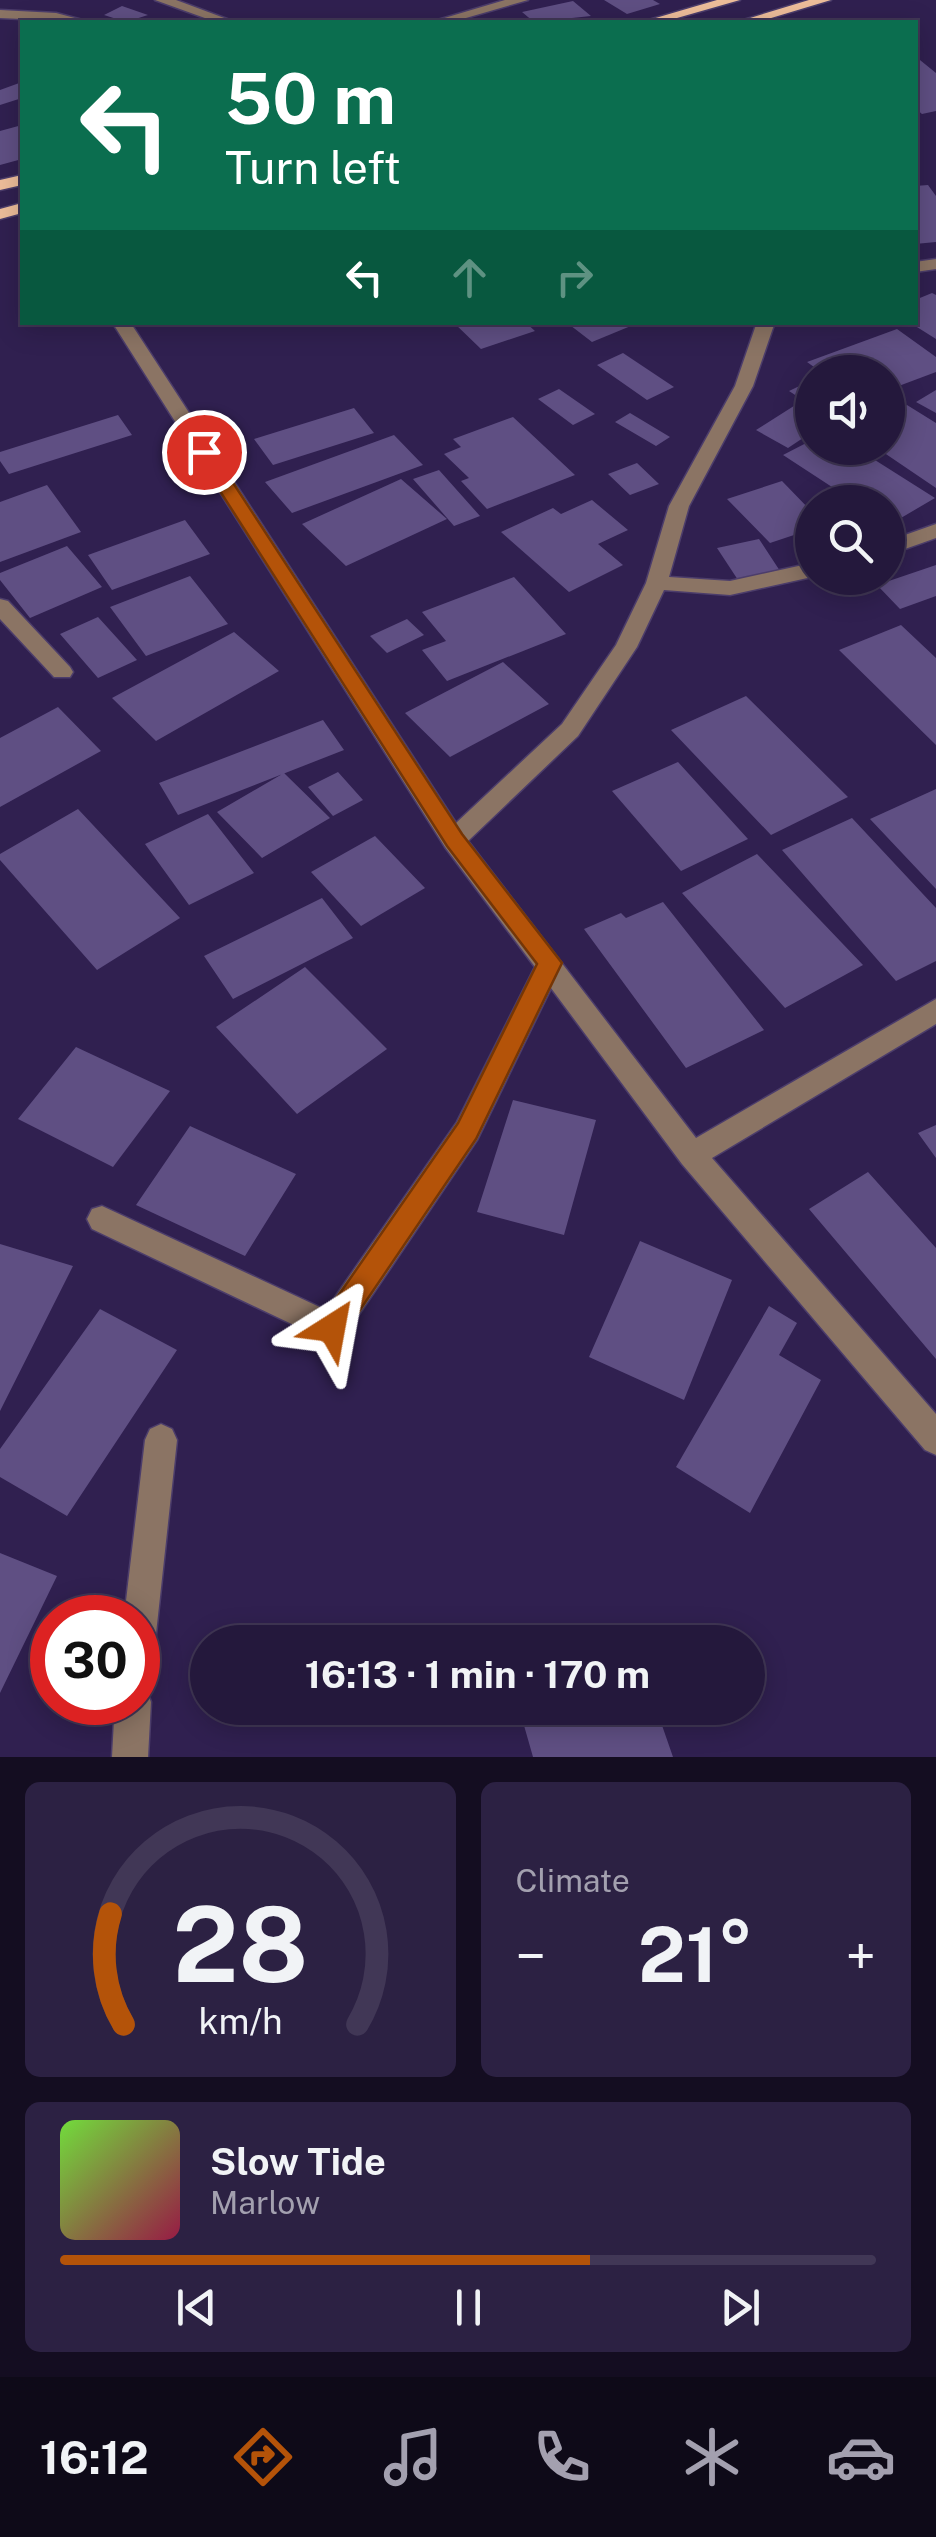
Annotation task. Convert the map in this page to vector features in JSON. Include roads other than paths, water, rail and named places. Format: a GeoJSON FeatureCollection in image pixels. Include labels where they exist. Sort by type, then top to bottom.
{"type":"FeatureCollection","features":[{"type":"Feature","properties":{"kind":"main road"},"geometry":{"type":"LineString","coordinates":[[657,20],[733,0]]}},
{"type":"Feature","properties":{"kind":"main road"},"geometry":{"type":"LineString","coordinates":[[765,20],[824,0]]}},
{"type":"Feature","properties":{"kind":"street"},"geometry":{"type":"LineString","coordinates":[[162,0],[222,20]]}},
{"type":"Feature","properties":{"kind":"street"},"geometry":{"type":"LineString","coordinates":[[446,20],[521,0]]}},
{"type":"Feature","properties":{"kind":"street"},"geometry":{"type":"LineString","coordinates":[[0,14],[74,20]]}},
{"type":"Feature","properties":{"kind":"street"},"geometry":{"type":"LineString","coordinates":[[123,325],[454,840],[692,1155],[936,1439]]}},
{"type":"Feature","properties":{"kind":"street"},"geometry":{"type":"LineString","coordinates":[[454,840],[570,730],[626,647],[657,583],[679,506],[744,386],[765,325]]}},
{"type":"Feature","properties":{"kind":"street"},"geometry":{"type":"LineString","coordinates":[[905,542],[936,531]]}},
{"type":"Feature","properties":{"kind":"street"},"geometry":{"type":"LineString","coordinates":[[657,583],[730,588],[795,574]]}},
{"type":"Feature","properties":{"kind":"street"},"geometry":{"type":"LineString","coordinates":[[0,606],[62,672]]}},
{"type":"Feature","properties":{"kind":"street"},"geometry":{"type":"LineString","coordinates":[[102,1219],[332,1328],[467,1131],[550,963]]}},
{"type":"Feature","properties":{"kind":"street"},"geometry":{"type":"LineString","coordinates":[[692,1155],[936,1010]]}},
{"type":"Feature","properties":{"kind":"street"},"geometry":{"type":"LineString","coordinates":[[143,1595],[161,1440]]}},
{"type":"Feature","properties":{"kind":"street"},"geometry":{"type":"LineString","coordinates":[[130,1757],[132,1725]]}}]}
